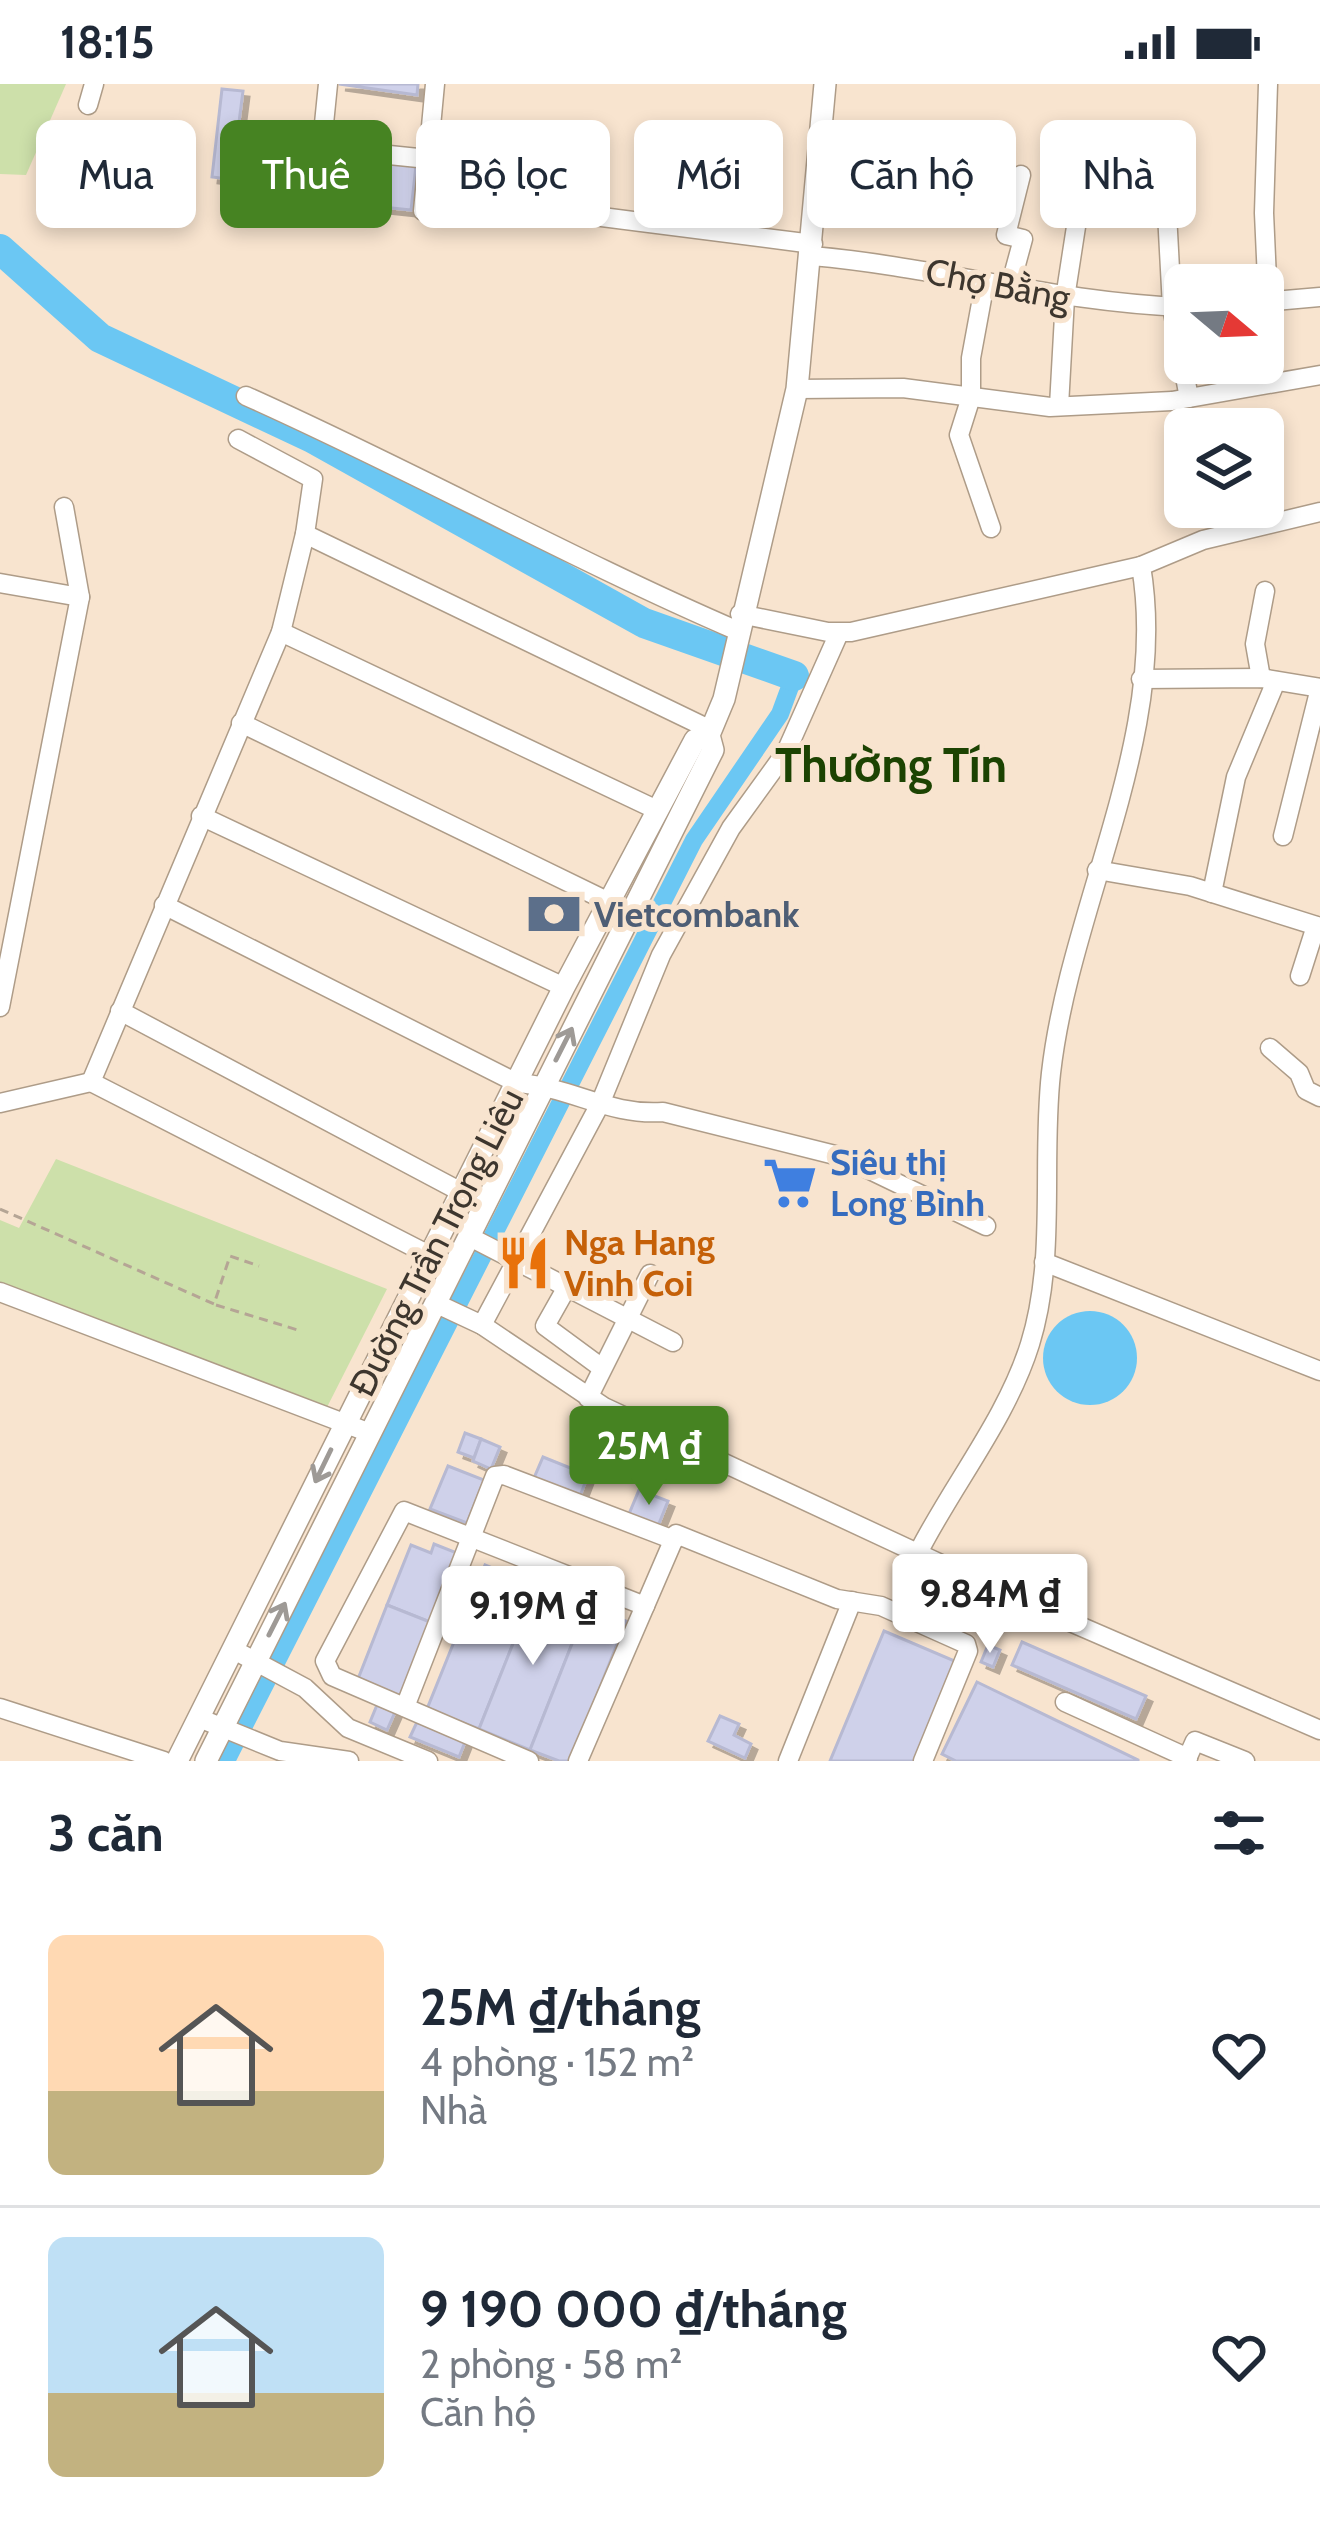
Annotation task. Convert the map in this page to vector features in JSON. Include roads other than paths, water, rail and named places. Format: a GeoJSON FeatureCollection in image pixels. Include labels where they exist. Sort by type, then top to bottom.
{"type":"FeatureCollection","features":[{"type":"Feature","properties":{"kind":"main road","name":"Đường Trần Trọng Liêu"},"geometry":{"type":"LineString","coordinates":[[206,1761],[226,1730],[435,1303],[480,1242],[713,750],[710,732],[724,699],[797,388],[825,84]]}},
{"type":"Feature","properties":{"kind":"main road","name":"Đường Trần Trọng Liêu"},"geometry":{"type":"LineString","coordinates":[[177,1761],[344,1424],[465,1194],[564,987],[695,740],[710,732]]}},
{"type":"Feature","properties":{"kind":"street"},"geometry":{"type":"LineString","coordinates":[[88,105],[94,84]]}},
{"type":"Feature","properties":{"kind":"street"},"geometry":{"type":"LineString","coordinates":[[324,120],[328,84]]}},
{"type":"Feature","properties":{"kind":"street"},"geometry":{"type":"LineString","coordinates":[[432,120],[435,84]]}},
{"type":"Feature","properties":{"kind":"street"},"geometry":{"type":"LineString","coordinates":[[1265,264],[1268,84]]}},
{"type":"Feature","properties":{"kind":"street"},"geometry":{"type":"LineString","coordinates":[[1010,287],[1024,239],[1006,235],[1021,176]]}},
{"type":"Feature","properties":{"kind":"street","name":"Chợ Bằng"},"geometry":{"type":"LineString","coordinates":[[610,218],[813,250],[1065,298],[1164,306]]}},
{"type":"Feature","properties":{"kind":"street"},"geometry":{"type":"LineString","coordinates":[[1059,406],[1065,298],[1076,228]]}},
{"type":"Feature","properties":{"kind":"street"},"geometry":{"type":"LineString","coordinates":[[1169,228],[1174,264]]}},
{"type":"Feature","properties":{"kind":"street"},"geometry":{"type":"LineString","coordinates":[[985,282],[971,358],[971,397],[958,435],[992,528]]}},
{"type":"Feature","properties":{"kind":"street"},"geometry":{"type":"LineString","coordinates":[[1284,300],[1320,297]]}},
{"type":"Feature","properties":{"kind":"street"},"geometry":{"type":"LineString","coordinates":[[797,388],[903,388],[1059,406],[1189,398],[1320,375]]}},
{"type":"Feature","properties":{"kind":"street"},"geometry":{"type":"LineString","coordinates":[[1187,384],[1189,398]]}},
{"type":"Feature","properties":{"kind":"street"},"geometry":{"type":"LineString","coordinates":[[245,396],[371,452],[626,583],[739,622],[839,633],[1141,566],[1203,540],[1320,512]]}},
{"type":"Feature","properties":{"kind":"street"},"geometry":{"type":"LineString","coordinates":[[91,1082],[280,632],[305,534],[313,478],[238,439]]}},
{"type":"Feature","properties":{"kind":"street"},"geometry":{"type":"LineString","coordinates":[[0,1006],[80,597],[64,507]]}},
{"type":"Feature","properties":{"kind":"street"},"geometry":{"type":"LineString","coordinates":[[305,534],[710,732]]}},
{"type":"Feature","properties":{"kind":"street"},"geometry":{"type":"LineString","coordinates":[[918,1552],[1011,1388],[1030,1343],[1045,1262],[1050,1074],[1065,991],[1127,764],[1149,614],[1141,566]]}},
{"type":"Feature","properties":{"kind":"street"},"geometry":{"type":"LineString","coordinates":[[0,583],[80,597]]}},
{"type":"Feature","properties":{"kind":"street"},"geometry":{"type":"LineString","coordinates":[[1213,893],[1236,777],[1269,680],[1255,644],[1265,591]]}},
{"type":"Feature","properties":{"kind":"street"},"geometry":{"type":"LineString","coordinates":[[280,632],[657,810]]}},
{"type":"Feature","properties":{"kind":"street"},"geometry":{"type":"LineString","coordinates":[[481,1325],[597,1102],[653,973],[731,828],[786,752],[839,633]]}},
{"type":"Feature","properties":{"kind":"street"},"geometry":{"type":"LineString","coordinates":[[1141,679],[1269,680],[1320,688],[1282,836]]}},
{"type":"Feature","properties":{"kind":"street"},"geometry":{"type":"LineString","coordinates":[[241,723],[609,902]]}},
{"type":"Feature","properties":{"kind":"street"},"geometry":{"type":"LineString","coordinates":[[201,816],[564,987]]}},
{"type":"Feature","properties":{"kind":"street"},"geometry":{"type":"LineString","coordinates":[[1097,871],[1213,893],[1318,926],[1300,976]]}},
{"type":"Feature","properties":{"kind":"street"},"geometry":{"type":"LineString","coordinates":[[164,905],[517,1083],[551,1085],[634,1113],[662,1112],[830,1153],[986,1226]]}},
{"type":"Feature","properties":{"kind":"street"},"geometry":{"type":"LineString","coordinates":[[120,1011],[465,1194]]}},
{"type":"Feature","properties":{"kind":"street"},"geometry":{"type":"LineString","coordinates":[[1270,1048],[1299,1072],[1306,1090],[1320,1097]]}},
{"type":"Feature","properties":{"kind":"street"},"geometry":{"type":"LineString","coordinates":[[0,1103],[91,1082],[433,1257]]}},
{"type":"Feature","properties":{"kind":"street"},"geometry":{"type":"LineString","coordinates":[[480,1242],[673,1342]]}},
{"type":"Feature","properties":{"kind":"street"},"geometry":{"type":"LineString","coordinates":[[1045,1262],[1320,1371]]}},
{"type":"Feature","properties":{"kind":"street"},"geometry":{"type":"LineString","coordinates":[[588,1397],[650,1274]]}},
{"type":"Feature","properties":{"kind":"street"},"geometry":{"type":"LineString","coordinates":[[567,1287],[545,1327],[602,1369]]}},
{"type":"Feature","properties":{"kind":"street"},"geometry":{"type":"LineString","coordinates":[[0,1292],[370,1433]]}},
{"type":"Feature","properties":{"kind":"street"},"geometry":{"type":"LineString","coordinates":[[435,1303],[481,1325],[588,1397],[918,1552],[1320,1730]]}},
{"type":"Feature","properties":{"kind":"street"},"geometry":{"type":"LineString","coordinates":[[405,1707],[495,1476],[504,1474],[674,1540]]}},
{"type":"Feature","properties":{"kind":"street"},"geometry":{"type":"LineString","coordinates":[[529,1761],[332,1676],[325,1661],[404,1511],[645,1606]]}},
{"type":"Feature","properties":{"kind":"street"},"geometry":{"type":"LineString","coordinates":[[578,1761],[676,1534],[852,1601],[881,1606],[966,1644],[968,1651],[923,1761]]}},
{"type":"Feature","properties":{"kind":"street"},"geometry":{"type":"LineString","coordinates":[[788,1761],[852,1601]]}},
{"type":"Feature","properties":{"kind":"street"},"geometry":{"type":"LineString","coordinates":[[235,1651],[305,1688],[348,1728],[428,1761]]}},
{"type":"Feature","properties":{"kind":"street"},"geometry":{"type":"LineString","coordinates":[[1066,1702],[1187,1760],[1195,1741],[1245,1761]]}},
{"type":"Feature","properties":{"kind":"street"},"geometry":{"type":"LineString","coordinates":[[0,1708],[164,1761]]}},
{"type":"Feature","properties":{"kind":"street"},"geometry":{"type":"LineString","coordinates":[[199,1718],[280,1751],[342,1758],[348,1728]]}},
{"type":"Feature","properties":{"kind":"water"},"geometry":{"type":"Polygon","coordinates":[[[1090,1311],[1108,1314],[1123,1325],[1134,1340],[1134,1376],[1123,1391],[1108,1402],[1090,1405],[1072,1402],[1057,1391],[1046,1376],[1043,1358],[1046,1340],[1057,1325],[1072,1314],[1090,1311]]]}},
{"type":"Feature","properties":{"kind":"waterway"},"geometry":{"type":"LineString","coordinates":[[0,249],[100,338],[312,438],[644,623],[794,676]]}},
{"type":"Feature","properties":{"kind":"waterway"},"geometry":{"type":"LineString","coordinates":[[226,1761],[694,840],[780,714],[794,676]]}},
{"type":"Feature","properties":{"kind":"place","name":"Vietcombank"},"geometry":{"type":"Point","coordinates":[554,914]}},
{"type":"Feature","properties":{"kind":"place","name":"Siêu thị Long Bình"},"geometry":{"type":"Point","coordinates":[790,1183]}},
{"type":"Feature","properties":{"kind":"place","name":"Nga Hang Vinh Coi"},"geometry":{"type":"Point","coordinates":[524,1263]}},
{"type":"Feature","properties":{"kind":"district","name":"Thường Tín"},"geometry":{"type":"Point","coordinates":[891,765]}}]}
